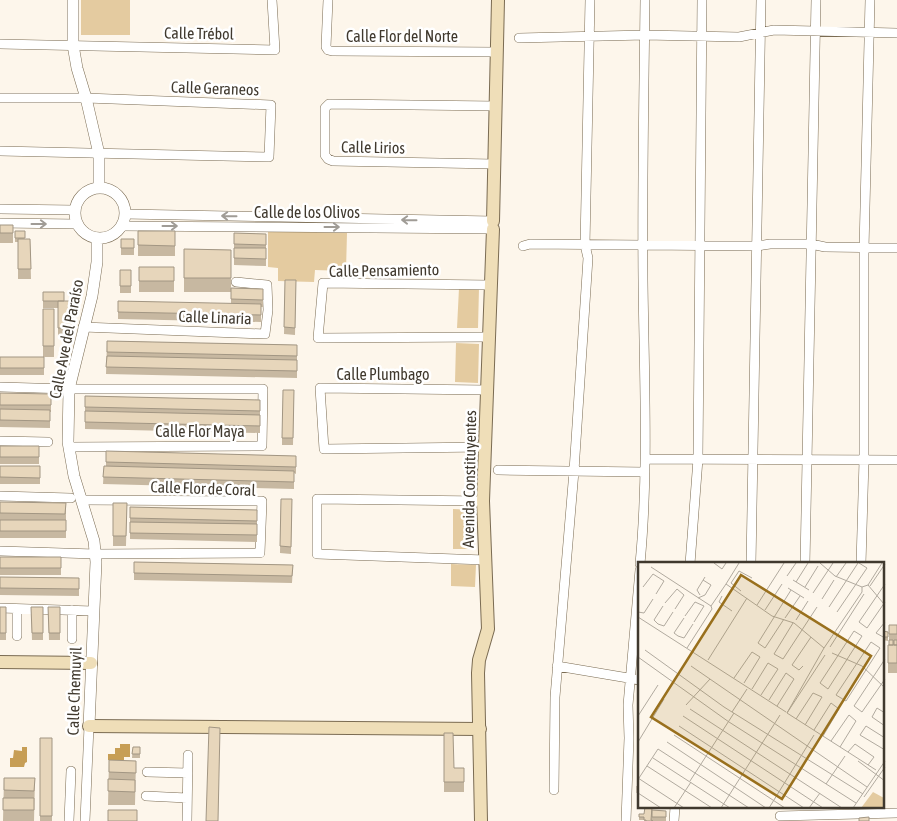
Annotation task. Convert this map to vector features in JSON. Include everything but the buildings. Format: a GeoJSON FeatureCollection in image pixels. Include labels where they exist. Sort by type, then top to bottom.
{"type":"FeatureCollection","features":[{"type":"Feature","properties":{"kind":"main road","name":"Avenida Constituyentes"},"geometry":{"type":"LineString","coordinates":[[481,821],[478,673],[479,660],[488,629],[488,583],[485,560],[483,501],[493,225],[498,0]]}},
{"type":"Feature","properties":{"kind":"main road"},"geometry":{"type":"LineString","coordinates":[[0,662],[92,663]]}},
{"type":"Feature","properties":{"kind":"main road"},"geometry":{"type":"LineString","coordinates":[[89,726],[480,729]]}},
{"type":"Feature","properties":{"kind":"street"},"geometry":{"type":"LineString","coordinates":[[73,0],[73,46],[100,154],[99,187]]}},
{"type":"Feature","properties":{"kind":"street","name":"Calle Trébol"},"geometry":{"type":"LineString","coordinates":[[73,46],[275,50],[272,0]]}},
{"type":"Feature","properties":{"kind":"street","name":"Calle Flor del Norte"},"geometry":{"type":"LineString","coordinates":[[328,0],[326,47],[328,50],[497,52]]}},
{"type":"Feature","properties":{"kind":"street"},"geometry":{"type":"LineString","coordinates":[[554,790],[555,697],[574,471],[588,258],[585,244],[590,0]]}},
{"type":"Feature","properties":{"kind":"street"},"geometry":{"type":"LineString","coordinates":[[640,562],[644,521],[645,472],[643,244],[646,0]]}},
{"type":"Feature","properties":{"kind":"street"},"geometry":{"type":"LineString","coordinates":[[690,562],[698,459],[702,0]]}},
{"type":"Feature","properties":{"kind":"street"},"geometry":{"type":"LineString","coordinates":[[750,562],[754,460],[761,0]]}},
{"type":"Feature","properties":{"kind":"street"},"geometry":{"type":"LineString","coordinates":[[805,562],[816,0]]}},
{"type":"Feature","properties":{"kind":"street"},"geometry":{"type":"LineString","coordinates":[[861,562],[864,460],[864,249],[870,0]]}},
{"type":"Feature","properties":{"kind":"street"},"geometry":{"type":"LineString","coordinates":[[519,38],[645,35],[739,37],[774,30],[897,33]]}},
{"type":"Feature","properties":{"kind":"street"},"geometry":{"type":"LineString","coordinates":[[0,44],[73,46]]}},
{"type":"Feature","properties":{"kind":"street"},"geometry":{"type":"LineString","coordinates":[[0,98],[86,98]]}},
{"type":"Feature","properties":{"kind":"street","name":"Calle Geraneos"},"geometry":{"type":"LineString","coordinates":[[86,98],[271,105],[269,156],[100,154]]}},
{"type":"Feature","properties":{"kind":"street","name":"Calle Lirios"},"geometry":{"type":"LineString","coordinates":[[494,164],[333,161],[325,155],[325,108],[329,104],[496,106]]}},
{"type":"Feature","properties":{"kind":"street"},"geometry":{"type":"LineString","coordinates":[[0,152],[100,154]]}},
{"type":"Feature","properties":{"kind":"street"},"geometry":{"type":"LineString","coordinates":[[99,187],[112,191],[118,196],[123,203],[125,214],[121,226],[114,234],[106,238],[88,235],[78,224],[75,210],[76,204],[83,193],[99,187]]}},
{"type":"Feature","properties":{"kind":"street"},"geometry":{"type":"LineString","coordinates":[[0,209],[75,210]]}},
{"type":"Feature","properties":{"kind":"street","name":"Calle de los Olivos"},"geometry":{"type":"LineString","coordinates":[[125,214],[493,225]]}},
{"type":"Feature","properties":{"kind":"street"},"geometry":{"type":"LineString","coordinates":[[0,223],[78,224]]}},
{"type":"Feature","properties":{"kind":"street","name":"Calle de los Olivos"},"geometry":{"type":"LineString","coordinates":[[121,226],[493,225]]}},
{"type":"Feature","properties":{"kind":"street","name":"Calle Ave del Paraíso"},"geometry":{"type":"LineString","coordinates":[[95,558],[94,541],[76,499],[69,447],[69,389],[92,296],[98,262],[97,238]]}},
{"type":"Feature","properties":{"kind":"street"},"geometry":{"type":"LineString","coordinates":[[523,246],[530,244],[757,246],[770,244],[811,244],[825,247],[864,249],[897,248]]}},
{"type":"Feature","properties":{"kind":"street","name":"Calle Linaria"},"geometry":{"type":"LineString","coordinates":[[83,327],[266,334],[268,310],[267,284],[236,282]]}},
{"type":"Feature","properties":{"kind":"street","name":"Calle Pensamiento"},"geometry":{"type":"LineString","coordinates":[[488,337],[318,338],[323,283],[490,285]]}},
{"type":"Feature","properties":{"kind":"street"},"geometry":{"type":"LineString","coordinates":[[0,387],[69,389]]}},
{"type":"Feature","properties":{"kind":"street","name":"Calle Plumbago"},"geometry":{"type":"LineString","coordinates":[[485,447],[324,449],[320,388],[487,390]]}},
{"type":"Feature","properties":{"kind":"street","name":"Calle Flor Maya"},"geometry":{"type":"LineString","coordinates":[[69,389],[263,389],[262,446],[69,447]]}},
{"type":"Feature","properties":{"kind":"street"},"geometry":{"type":"LineString","coordinates":[[0,441],[48,442]]}},
{"type":"Feature","properties":{"kind":"street"},"geometry":{"type":"LineString","coordinates":[[645,459],[897,460]]}},
{"type":"Feature","properties":{"kind":"street"},"geometry":{"type":"LineString","coordinates":[[498,470],[645,472]]}},
{"type":"Feature","properties":{"kind":"street"},"geometry":{"type":"LineString","coordinates":[[0,496],[76,499]]}},
{"type":"Feature","properties":{"kind":"street","name":"Calle Flor de Coral"},"geometry":{"type":"LineString","coordinates":[[76,499],[262,501],[260,553],[95,558]]}},
{"type":"Feature","properties":{"kind":"street"},"geometry":{"type":"LineString","coordinates":[[483,501],[317,500],[317,554],[485,560]]}},
{"type":"Feature","properties":{"kind":"street"},"geometry":{"type":"LineString","coordinates":[[0,551],[95,558]]}},
{"type":"Feature","properties":{"kind":"street","name":"Calle Chemuyil"},"geometry":{"type":"LineString","coordinates":[[85,821],[95,558]]}},
{"type":"Feature","properties":{"kind":"street"},"geometry":{"type":"LineString","coordinates":[[626,821],[629,679],[638,590]]}},
{"type":"Feature","properties":{"kind":"street"},"geometry":{"type":"LineString","coordinates":[[0,608],[93,611]]}},
{"type":"Feature","properties":{"kind":"street"},"geometry":{"type":"LineString","coordinates":[[17,609],[17,636]]}},
{"type":"Feature","properties":{"kind":"street"},"geometry":{"type":"LineString","coordinates":[[72,610],[72,639]]}},
{"type":"Feature","properties":{"kind":"street"},"geometry":{"type":"LineString","coordinates":[[557,666],[638,680]]}},
{"type":"Feature","properties":{"kind":"street"},"geometry":{"type":"LineString","coordinates":[[187,821],[188,755]]}},
{"type":"Feature","properties":{"kind":"street"},"geometry":{"type":"LineString","coordinates":[[69,821],[71,771]]}},
{"type":"Feature","properties":{"kind":"street"},"geometry":{"type":"LineString","coordinates":[[147,772],[188,773]]}},
{"type":"Feature","properties":{"kind":"street"},"geometry":{"type":"LineString","coordinates":[[146,796],[187,798]]}},
{"type":"Feature","properties":{"kind":"street"},"geometry":{"type":"LineString","coordinates":[[674,808],[674,821]]}},
{"type":"Feature","properties":{"kind":"street"},"geometry":{"type":"LineString","coordinates":[[780,816],[897,813]]}},
{"type":"Feature","properties":{"kind":"shaded area"},"geometry":{"type":"Polygon","coordinates":[[[81,0],[130,0],[130,35],[81,35],[81,0]]]}},
{"type":"Feature","properties":{"kind":"shaded area"},"geometry":{"type":"Polygon","coordinates":[[[268,231],[347,233],[346,271],[315,270],[314,282],[278,281],[278,268],[268,267],[268,231]]]}},
{"type":"Feature","properties":{"kind":"shaded area"},"geometry":{"type":"Polygon","coordinates":[[[459,288],[479,288],[478,328],[457,328],[459,288]]]}},
{"type":"Feature","properties":{"kind":"shaded area"},"geometry":{"type":"Polygon","coordinates":[[[456,343],[479,344],[478,383],[455,382],[456,343]]]}},
{"type":"Feature","properties":{"kind":"shaded area"},"geometry":{"type":"Polygon","coordinates":[[[453,509],[475,510],[475,549],[453,549],[453,509]]]}},
{"type":"Feature","properties":{"kind":"shaded area"},"geometry":{"type":"Polygon","coordinates":[[[451,564],[476,565],[475,587],[451,586],[451,564]]]}},
{"type":"Feature","properties":{"kind":"shaded area"},"geometry":{"type":"Polygon","coordinates":[[[120,744],[130,744],[130,757],[124,757],[124,760],[108,760],[108,754],[115,754],[115,748],[120,748],[120,744]]]}},
{"type":"Feature","properties":{"kind":"shaded area"},"geometry":{"type":"Polygon","coordinates":[[[22,747],[27,747],[27,762],[24,767],[10,767],[10,758],[13,758],[14,750],[22,751],[22,747]]]}}]}
